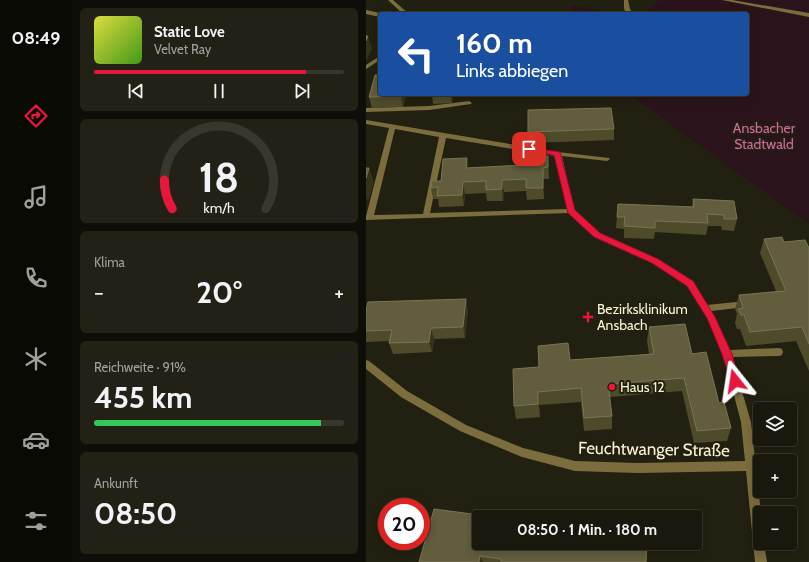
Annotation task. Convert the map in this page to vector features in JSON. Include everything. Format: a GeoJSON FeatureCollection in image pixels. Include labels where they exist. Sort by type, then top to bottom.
{"type":"FeatureCollection","features":[{"type":"Feature","properties":{"kind":"street"},"geometry":{"type":"LineString","coordinates":[[390,0],[404,12]]}},
{"type":"Feature","properties":{"kind":"street"},"geometry":{"type":"LineString","coordinates":[[626,0],[629,12]]}},
{"type":"Feature","properties":{"kind":"street"},"geometry":{"type":"LineString","coordinates":[[724,0],[809,15]]}},
{"type":"Feature","properties":{"kind":"street"},"geometry":{"type":"LineString","coordinates":[[366,12],[378,15]]}},
{"type":"Feature","properties":{"kind":"street"},"geometry":{"type":"LineString","coordinates":[[366,67],[378,59]]}},
{"type":"Feature","properties":{"kind":"street"},"geometry":{"type":"LineString","coordinates":[[366,110],[429,108],[469,103]]}},
{"type":"Feature","properties":{"kind":"street"},"geometry":{"type":"LineString","coordinates":[[366,122],[558,154],[607,159]]}},
{"type":"Feature","properties":{"kind":"street"},"geometry":{"type":"LineString","coordinates":[[392,127],[368,218],[571,212]]}},
{"type":"Feature","properties":{"kind":"street"},"geometry":{"type":"LineString","coordinates":[[426,216],[443,135]]}},
{"type":"Feature","properties":{"kind":"street"},"geometry":{"type":"LineString","coordinates":[[558,154],[571,212],[597,235],[655,261],[690,284],[711,317],[727,354],[746,422],[761,562]]}},
{"type":"Feature","properties":{"kind":"street"},"geometry":{"type":"LineString","coordinates":[[705,308],[751,304]]}},
{"type":"Feature","properties":{"kind":"street"},"geometry":{"type":"LineString","coordinates":[[727,354],[779,352]]}},
{"type":"Feature","properties":{"kind":"street","name":"Feuchtwanger Straße"},"geometry":{"type":"LineString","coordinates":[[366,364],[404,394],[463,428],[522,452],[576,466],[637,468],[751,466]]}},
{"type":"Feature","properties":{"kind":"green space","name":"Ansbacher Stadtwald"},"geometry":{"type":"Polygon","coordinates":[[[658,0],[809,0],[809,224],[632,96],[749,96],[749,12],[648,12],[658,0]]]}},
{"type":"Feature","properties":{"kind":"green space"},"geometry":{"type":"Polygon","coordinates":[[[571,5],[606,12],[572,12],[571,5]]]}},
{"type":"Feature","properties":{"kind":"building"},"geometry":{"type":"Polygon","coordinates":[[[375,75],[378,75],[378,96],[401,96],[369,97],[375,75]]]}},
{"type":"Feature","properties":{"kind":"building"},"geometry":{"type":"Polygon","coordinates":[[[611,108],[614,129],[528,132],[528,110],[611,108]]]}},
{"type":"Feature","properties":{"kind":"building"},"geometry":{"type":"Polygon","coordinates":[[[548,156],[548,167],[543,168],[543,188],[526,188],[526,179],[502,180],[502,189],[486,190],[486,181],[463,182],[462,195],[437,196],[438,187],[431,188],[432,181],[441,181],[443,159],[467,158],[466,168],[525,165],[525,157],[548,156]]]}},
{"type":"Feature","properties":{"kind":"building"},"geometry":{"type":"Polygon","coordinates":[[[366,168],[369,168],[366,178],[366,168]]]}},
{"type":"Feature","properties":{"kind":"building"},"geometry":{"type":"Polygon","coordinates":[[[693,199],[734,201],[737,219],[724,219],[724,215],[707,214],[708,223],[655,221],[655,228],[624,226],[625,217],[617,217],[618,204],[694,207],[693,199]]]}},
{"type":"Feature","properties":{"kind":"building"},"geometry":{"type":"Polygon","coordinates":[[[782,237],[784,242],[805,240],[809,248],[809,344],[802,327],[750,332],[744,315],[741,315],[738,309],[743,308],[739,295],[786,291],[764,239],[782,237]]]}},
{"type":"Feature","properties":{"kind":"building"},"geometry":{"type":"Polygon","coordinates":[[[466,299],[463,327],[431,328],[429,342],[389,343],[392,330],[366,331],[366,310],[368,302],[466,299]]]}},
{"type":"Feature","properties":{"kind":"building","name":"Haus 12"},"geometry":{"type":"Polygon","coordinates":[[[685,324],[692,354],[706,352],[719,403],[724,402],[731,428],[697,431],[684,378],[608,384],[612,416],[584,418],[581,388],[538,392],[538,404],[514,406],[513,369],[539,367],[538,346],[568,343],[570,360],[654,354],[649,327],[685,324]]]}},
{"type":"Feature","properties":{"kind":"building"},"geometry":{"type":"Polygon","coordinates":[[[434,509],[472,514],[472,550],[647,550],[646,562],[501,562],[501,559],[480,556],[479,562],[419,562],[422,550],[430,550],[430,523],[434,509]]]}},
{"type":"Feature","properties":{"kind":"place","name":"Bezirksklinikum Ansbach"},"geometry":{"type":"Point","coordinates":[588,317]}},
{"type":"Feature","properties":{"kind":"place","name":"Haus 12"},"geometry":{"type":"Point","coordinates":[612,387]}},
{"type":"Feature","properties":{"kind":"route"},"geometry":{"type":"LineString","coordinates":[[529,149],[558,154],[571,212],[581,219],[597,235],[655,261],[690,284],[711,317],[727,354],[735,381]]}}]}
